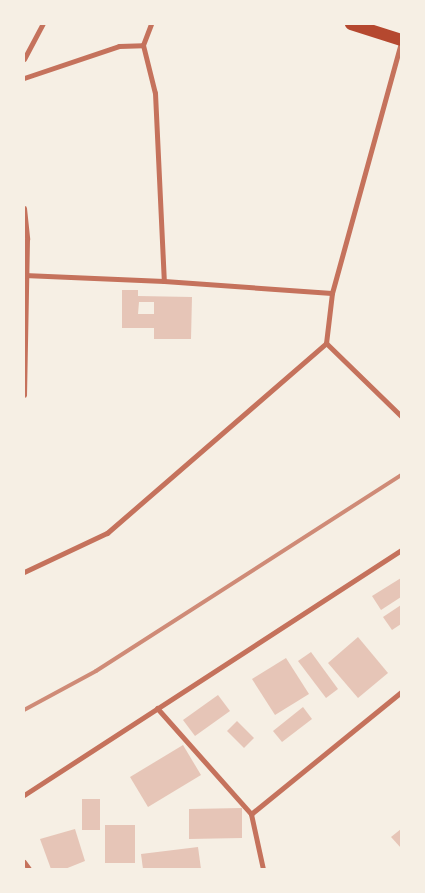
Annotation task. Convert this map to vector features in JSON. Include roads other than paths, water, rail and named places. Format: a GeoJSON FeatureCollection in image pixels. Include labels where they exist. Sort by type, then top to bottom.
{"type":"FeatureCollection","features":[{"type":"Feature","properties":{"kind":"main road"},"geometry":{"type":"LineString","coordinates":[[351,24],[401,41]]}},
{"type":"Feature","properties":{"kind":"street"},"geometry":{"type":"LineString","coordinates":[[24,59],[43,24]]}},
{"type":"Feature","properties":{"kind":"street"},"geometry":{"type":"LineString","coordinates":[[151,24],[143,44],[155,93],[164,281]]}},
{"type":"Feature","properties":{"kind":"street"},"geometry":{"type":"LineString","coordinates":[[24,572],[107,533],[326,343],[332,293],[401,41]]}},
{"type":"Feature","properties":{"kind":"street"},"geometry":{"type":"LineString","coordinates":[[24,78],[119,46],[143,44]]}},
{"type":"Feature","properties":{"kind":"street"},"geometry":{"type":"LineString","coordinates":[[24,208],[24,395]]}},
{"type":"Feature","properties":{"kind":"street"},"geometry":{"type":"LineString","coordinates":[[25,275],[164,281],[332,293]]}},
{"type":"Feature","properties":{"kind":"street"},"geometry":{"type":"LineString","coordinates":[[326,343],[401,416]]}},
{"type":"Feature","properties":{"kind":"street"},"geometry":{"type":"LineString","coordinates":[[24,795],[401,550]]}},
{"type":"Feature","properties":{"kind":"street"},"geometry":{"type":"LineString","coordinates":[[252,814],[401,692]]}},
{"type":"Feature","properties":{"kind":"street"},"geometry":{"type":"LineString","coordinates":[[157,708],[252,814],[263,869]]}},
{"type":"Feature","properties":{"kind":"street"},"geometry":{"type":"LineString","coordinates":[[24,862],[29,869]]}},
{"type":"Feature","properties":{"kind":"railway"},"geometry":{"type":"LineString","coordinates":[[24,710],[96,671],[401,475]]}}]}
